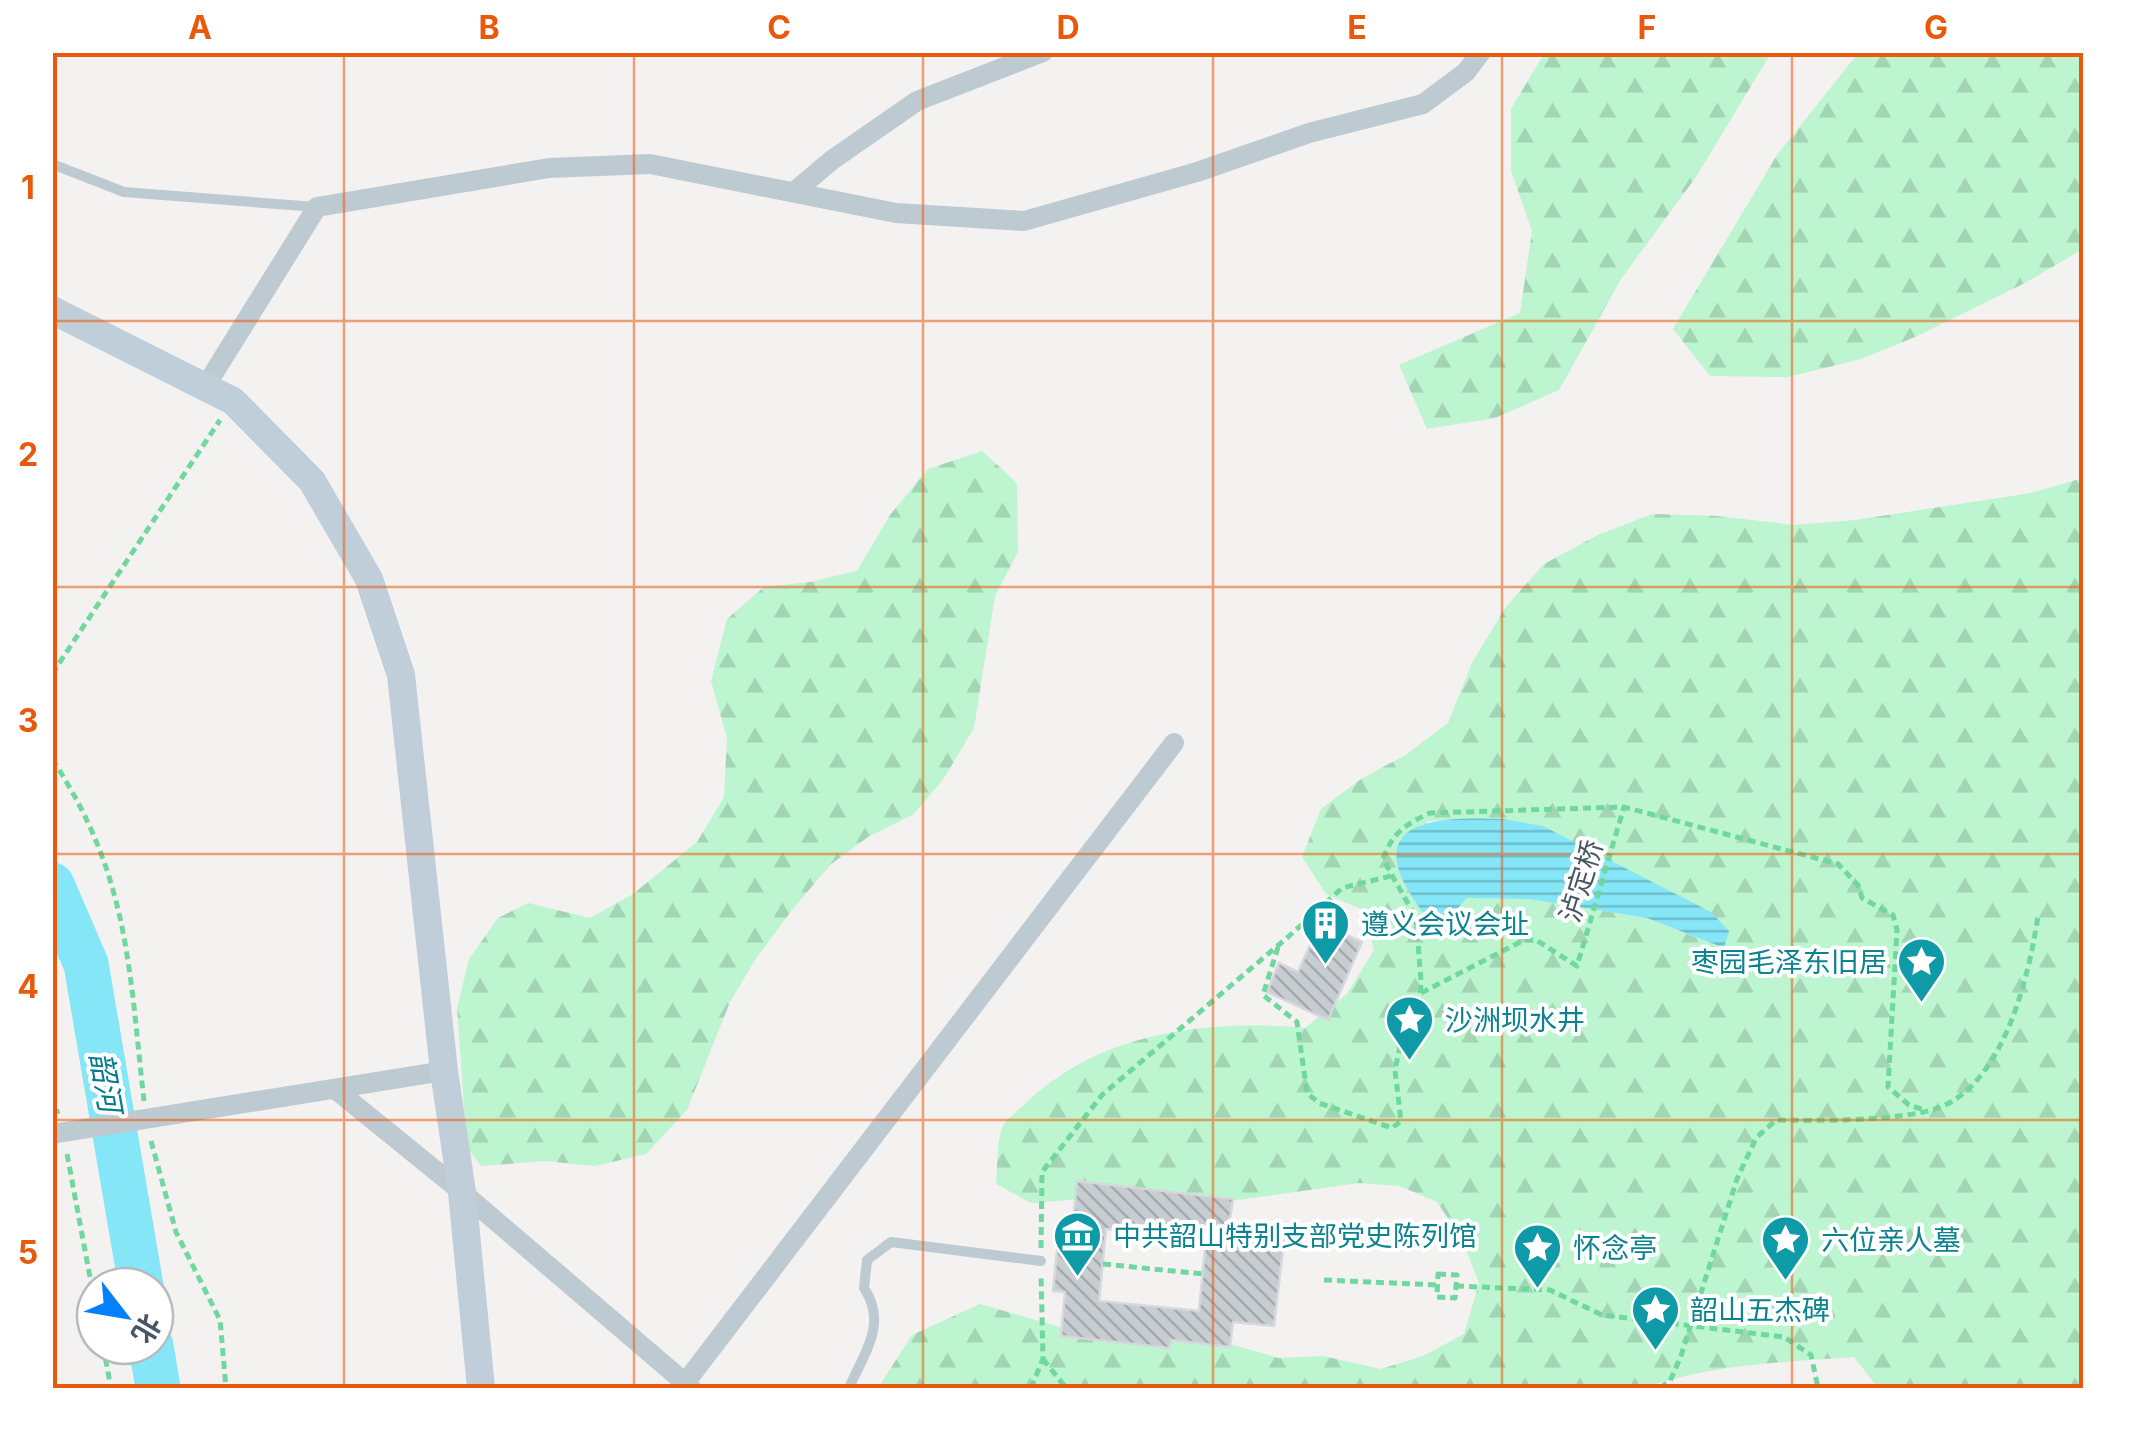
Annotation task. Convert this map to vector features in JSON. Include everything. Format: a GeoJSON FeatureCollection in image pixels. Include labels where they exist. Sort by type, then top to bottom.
{"type":"FeatureCollection","features":[{"type":"Feature","properties":{"kind":"main road"},"geometry":{"type":"LineString","coordinates":[[52,310],[233,401],[312,481],[369,579],[383,614],[402,674],[481,1388]]}},
{"type":"Feature","properties":{"kind":"street"},"geometry":{"type":"LineString","coordinates":[[794,192],[832,160],[917,101],[1043,52]]}},
{"type":"Feature","properties":{"kind":"street"},"geometry":{"type":"LineString","coordinates":[[205,387],[317,208],[549,168],[650,164],[896,213],[1024,221],[1198,172],[1309,133],[1423,104],[1466,72],[1481,52]]}},
{"type":"Feature","properties":{"kind":"street"},"geometry":{"type":"LineString","coordinates":[[334,1088],[688,1386],[1174,743]]}},
{"type":"Feature","properties":{"kind":"street"},"geometry":{"type":"LineString","coordinates":[[63,1132],[444,1071]]}},
{"type":"Feature","properties":{"kind":"lane"},"geometry":{"type":"LineString","coordinates":[[52,164],[124,192],[317,208]]}},
{"type":"Feature","properties":{"kind":"lane"},"geometry":{"type":"LineString","coordinates":[[849,1388],[877,1322],[876,1305],[864,1288],[868,1260],[891,1242],[1042,1261]]}},
{"type":"Feature","properties":{"kind":"path"},"geometry":{"type":"LineString","coordinates":[[52,674],[233,401]]}},
{"type":"Feature","properties":{"kind":"path"},"geometry":{"type":"LineString","coordinates":[[52,759],[78,797],[116,892],[127,942],[141,1120],[176,1232],[220,1320],[226,1388]]}},
{"type":"Feature","properties":{"kind":"path"},"geometry":{"type":"LineString","coordinates":[[1278,946],[1264,995],[1297,1022],[1306,1093],[1320,1103],[1392,1128],[1401,1121],[1395,1070],[1420,993],[1416,918],[1383,859],[1389,842],[1406,824],[1430,813],[1624,807],[1838,864],[1858,885],[1862,898],[1893,915],[1897,930],[1888,1087],[1909,1105],[1927,1111]]}},
{"type":"Feature","properties":{"kind":"path","name":"泸定桥"},"geometry":{"type":"LineString","coordinates":[[1420,993],[1524,940],[1536,940],[1577,966],[1624,807]]}},
{"type":"Feature","properties":{"kind":"path"},"geometry":{"type":"LineString","coordinates":[[1032,1388],[1043,1359],[1042,1172],[1074,1126],[1131,1067],[1342,888],[1391,876]]}},
{"type":"Feature","properties":{"kind":"path"},"geometry":{"type":"LineString","coordinates":[[1660,1388],[1670,1380],[1692,1326],[1737,1179],[1756,1138],[1776,1120],[1810,1121],[1942,1108],[1974,1084],[2008,1031],[2032,955],[2038,916]]}},
{"type":"Feature","properties":{"kind":"path"},"geometry":{"type":"LineString","coordinates":[[52,1096],[63,1132],[88,1266]]}},
{"type":"Feature","properties":{"kind":"path"},"geometry":{"type":"LineString","coordinates":[[1103,1264],[1203,1274]]}},
{"type":"Feature","properties":{"kind":"path"},"geometry":{"type":"LineString","coordinates":[[1438,1274],[1457,1275],[1455,1298],[1437,1297],[1438,1285],[1438,1274]]}},
{"type":"Feature","properties":{"kind":"path"},"geometry":{"type":"LineString","coordinates":[[1324,1280],[1438,1285]]}},
{"type":"Feature","properties":{"kind":"path"},"geometry":{"type":"LineString","coordinates":[[1456,1286],[1550,1290],[1602,1315],[1784,1337],[1810,1355],[1818,1388]]}},
{"type":"Feature","properties":{"kind":"path"},"geometry":{"type":"LineString","coordinates":[[1043,1359],[1066,1388]]}},
{"type":"Feature","properties":{"kind":"green space"},"geometry":{"type":"Polygon","coordinates":[[[1545,52],[1771,53],[1696,177],[1621,279],[1559,390],[1495,418],[1427,429],[1399,365],[1520,313],[1532,231],[1511,171],[1511,109],[1545,52]]]}},
{"type":"Feature","properties":{"kind":"green space"},"geometry":{"type":"Polygon","coordinates":[[[1859,52],[2083,53],[2083,249],[2025,283],[1861,359],[1788,377],[1710,376],[1673,329],[1777,155],[1859,52]]]}},
{"type":"Feature","properties":{"kind":"green space"},"geometry":{"type":"Polygon","coordinates":[[[982,451],[1017,483],[1018,552],[995,596],[974,728],[944,778],[914,814],[868,837],[830,865],[792,910],[730,1002],[687,1110],[646,1154],[595,1166],[545,1161],[481,1166],[467,1147],[457,1009],[469,959],[498,918],[528,903],[590,918],[633,894],[697,842],[724,797],[727,738],[711,681],[727,619],[764,587],[857,571],[890,515],[928,469],[982,451]]]}},
{"type":"Feature","properties":{"kind":"green space"},"geometry":{"type":"Polygon","coordinates":[[[2083,478],[2083,1388],[1878,1388],[1854,1357],[1722,1369],[1645,1388],[878,1388],[912,1335],[980,1304],[1060,1327],[1105,1335],[1196,1334],[1279,1358],[1323,1356],[1381,1369],[1423,1356],[1464,1334],[1479,1283],[1462,1239],[1437,1202],[1400,1186],[1359,1183],[1223,1202],[1120,1196],[1031,1203],[996,1184],[1001,1130],[1055,1079],[1121,1046],[1193,1029],[1305,1028],[1347,994],[1374,950],[1363,910],[1326,894],[1302,857],[1321,809],[1448,723],[1472,663],[1505,608],[1544,564],[1598,535],[1652,514],[1717,516],[1794,525],[1855,520],[2031,493],[2083,478]],[[1502,819],[1428,821],[1398,867],[1428,921],[1467,898],[1529,899],[1647,918],[1723,948],[1502,819]]]}},
{"type":"Feature","properties":{"kind":"water"},"geometry":{"type":"Polygon","coordinates":[[[1502,819],[1543,826],[1711,912],[1729,931],[1724,948],[1647,918],[1529,899],[1467,898],[1443,924],[1428,922],[1398,867],[1397,849],[1404,836],[1434,822],[1502,819]]]}},
{"type":"Feature","properties":{"kind":"building","name":"遵义会议会址"},"geometry":{"type":"Polygon","coordinates":[[[1320,923],[1362,942],[1328,1020],[1267,992],[1279,963],[1298,972],[1320,923]]]}},
{"type":"Feature","properties":{"kind":"building"},"geometry":{"type":"Polygon","coordinates":[[[1077,1181],[1233,1199],[1229,1225],[1285,1231],[1274,1326],[1233,1322],[1230,1347],[1172,1340],[1169,1348],[1061,1336],[1065,1292],[1053,1291],[1059,1231],[1072,1232],[1077,1181]],[[1106,1229],[1099,1301],[1199,1311],[1206,1239],[1106,1229]]]}},
{"type":"Feature","properties":{"kind":"waterway","name":"韶河"},"geometry":{"type":"LineString","coordinates":[[52,885],[86,964],[138,1266]]}},
{"type":"Feature","properties":{"kind":"waterway","name":"韶河"},"geometry":{"type":"LineString","coordinates":[[154,1366],[158,1388]]}},
{"type":"Feature","properties":{"kind":"place","name":"遵义会议会址"},"geometry":{"type":"Point","coordinates":[1326,966]}},
{"type":"Feature","properties":{"kind":"place","name":"枣园毛泽东旧居"},"geometry":{"type":"Point","coordinates":[1922,1004]}},
{"type":"Feature","properties":{"kind":"place","name":"沙洲坝水井"},"geometry":{"type":"Point","coordinates":[1410,1062]}},
{"type":"Feature","properties":{"kind":"place","name":"中共韶山特别支部党史陈列馆"},"geometry":{"type":"Point","coordinates":[1078,1278]}},
{"type":"Feature","properties":{"kind":"place","name":"六位亲人墓"},"geometry":{"type":"Point","coordinates":[1786,1282]}},
{"type":"Feature","properties":{"kind":"place","name":"怀念亭"},"geometry":{"type":"Point","coordinates":[1538,1290]}},
{"type":"Feature","properties":{"kind":"place","name":"韶山五杰碑"},"geometry":{"type":"Point","coordinates":[1655,1352]}}]}
